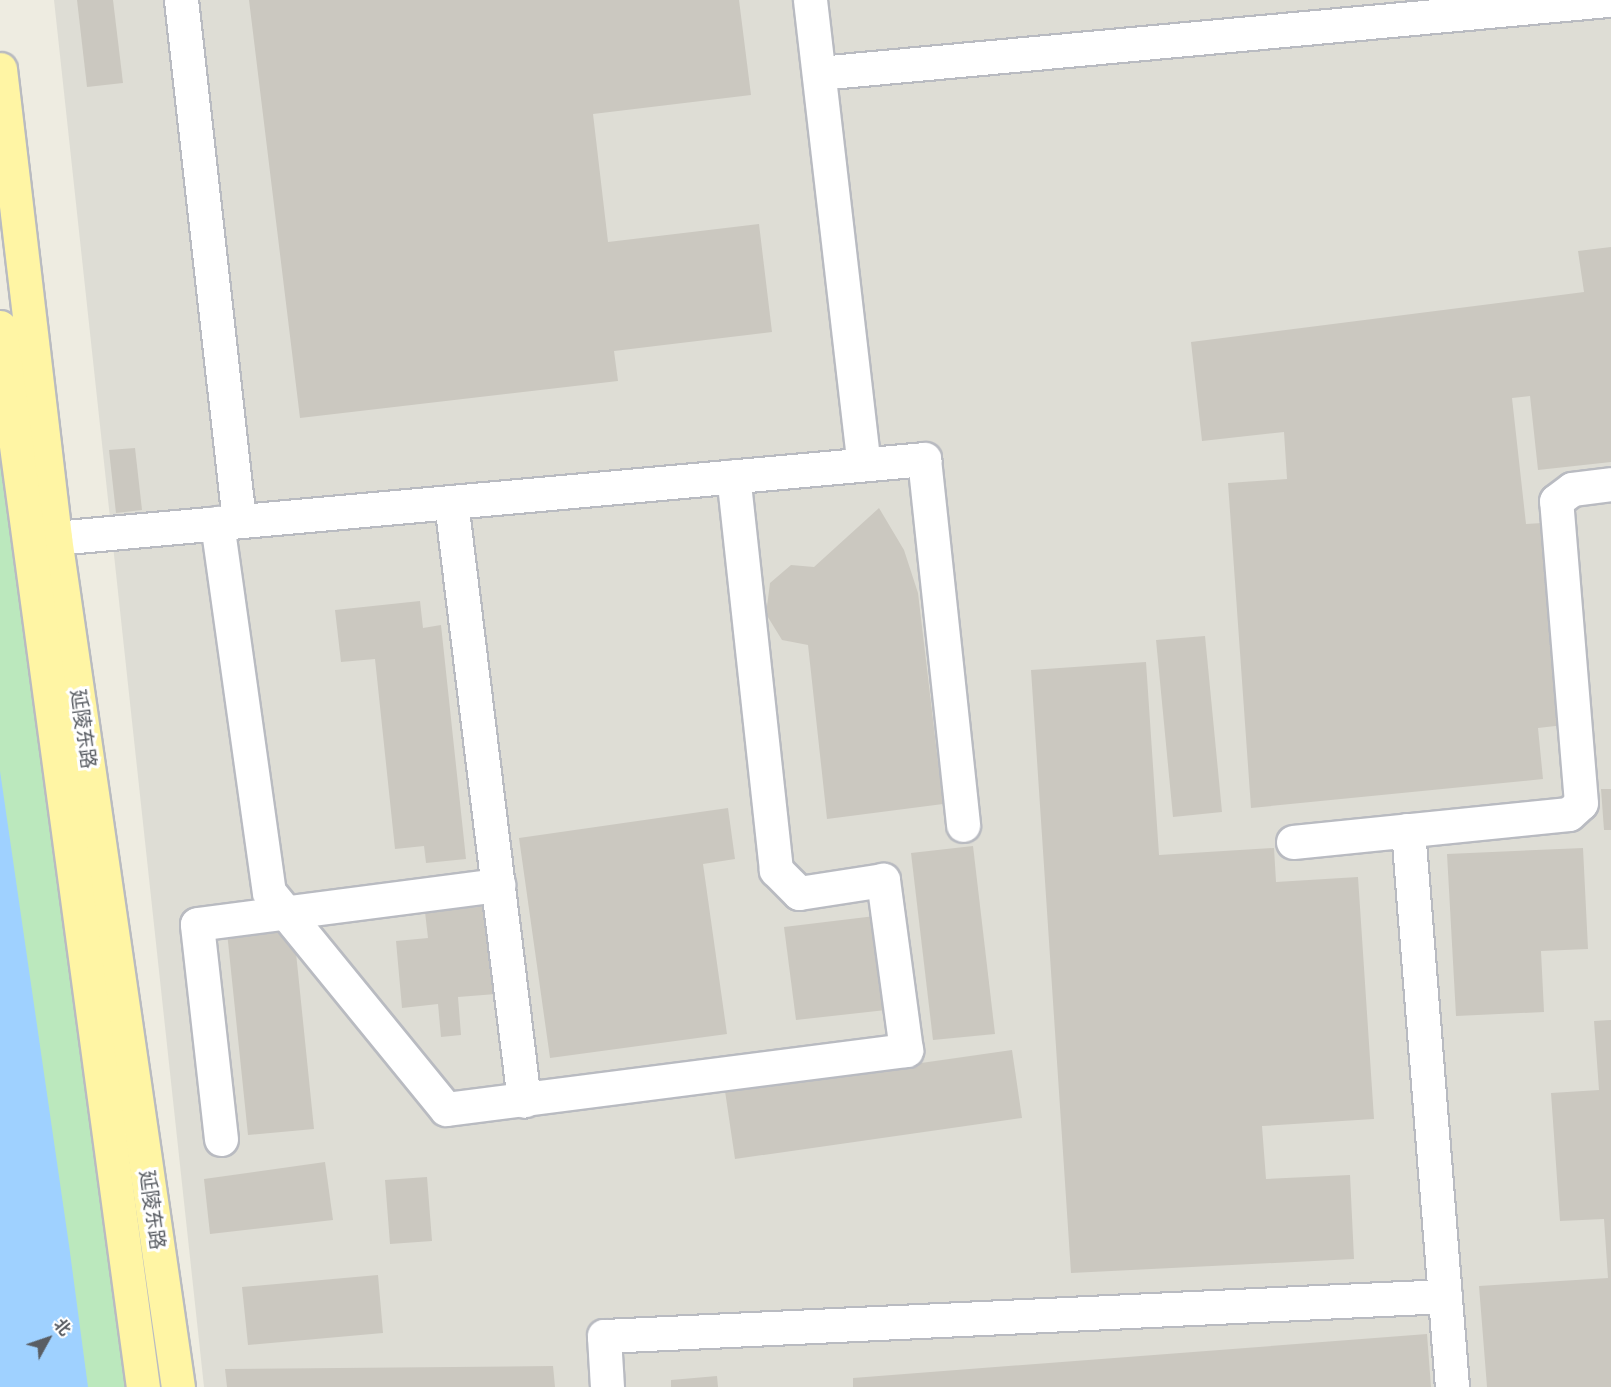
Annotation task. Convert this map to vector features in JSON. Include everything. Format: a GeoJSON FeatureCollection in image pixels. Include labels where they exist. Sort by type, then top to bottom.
{"type":"FeatureCollection","features":[{"type":"Feature","properties":{"kind":"main road","name":"延陵东路"},"geometry":{"type":"LineString","coordinates":[[0,69],[55,538],[177,1387]]}},
{"type":"Feature","properties":{"kind":"main road","name":"延陵东路"},"geometry":{"type":"LineString","coordinates":[[0,327],[143,1387]]}},
{"type":"Feature","properties":{"kind":"lane"},"geometry":{"type":"LineString","coordinates":[[181,0],[228,522],[269,892],[446,1109],[524,1101],[906,1050],[883,880],[799,893],[776,870],[733,476]]}},
{"type":"Feature","properties":{"kind":"lane"},"geometry":{"type":"LineString","coordinates":[[810,0],[864,464]]}},
{"type":"Feature","properties":{"kind":"lane"},"geometry":{"type":"LineString","coordinates":[[819,73],[1452,7],[1608,0]]}},
{"type":"Feature","properties":{"kind":"lane"},"geometry":{"type":"LineString","coordinates":[[55,538],[924,459],[963,825]]}},
{"type":"Feature","properties":{"kind":"lane"},"geometry":{"type":"LineString","coordinates":[[1293,842],[1569,814],[1581,803],[1556,501],[1572,489],[1611,484]]}},
{"type":"Feature","properties":{"kind":"lane"},"geometry":{"type":"LineString","coordinates":[[451,502],[524,1101]]}},
{"type":"Feature","properties":{"kind":"lane"},"geometry":{"type":"LineString","coordinates":[[1408,830],[1452,1387]]}},
{"type":"Feature","properties":{"kind":"lane"},"geometry":{"type":"LineString","coordinates":[[221,1139],[197,924],[498,885]]}},
{"type":"Feature","properties":{"kind":"lane"},"geometry":{"type":"LineString","coordinates":[[607,1387],[604,1336],[1445,1296]]}},
{"type":"Feature","properties":{"kind":"shaded area"},"geometry":{"type":"Polygon","coordinates":[[[54,0],[1611,0],[1611,1387],[204,1387],[54,0]]]}},
{"type":"Feature","properties":{"kind":"green space"},"geometry":{"type":"Polygon","coordinates":[[[0,439],[131,1387],[55,1387],[0,969],[0,439]]]}},
{"type":"Feature","properties":{"kind":"water"},"geometry":{"type":"Polygon","coordinates":[[[0,771],[69,1245],[88,1387],[0,1387],[0,771]]]}},
{"type":"Feature","properties":{"kind":"building"},"geometry":{"type":"Polygon","coordinates":[[[77,0],[113,0],[123,83],[87,87],[77,0]]]}},
{"type":"Feature","properties":{"kind":"building"},"geometry":{"type":"Polygon","coordinates":[[[249,0],[739,0],[751,95],[593,114],[608,242],[759,224],[772,332],[614,351],[618,381],[300,418],[249,0]]]}},
{"type":"Feature","properties":{"kind":"building"},"geometry":{"type":"Polygon","coordinates":[[[1611,247],[1611,462],[1538,470],[1530,396],[1512,398],[1526,524],[1542,523],[1564,725],[1538,728],[1543,779],[1251,808],[1228,483],[1287,479],[1284,432],[1202,441],[1191,342],[1584,292],[1578,251],[1611,247]]]}},
{"type":"Feature","properties":{"kind":"building"},"geometry":{"type":"Polygon","coordinates":[[[135,448],[142,510],[116,513],[109,450],[135,448]]]}},
{"type":"Feature","properties":{"kind":"building"},"geometry":{"type":"Polygon","coordinates":[[[879,508],[904,550],[918,593],[943,804],[827,819],[808,645],[782,640],[766,614],[770,583],[791,565],[814,567],[879,508]]]}},
{"type":"Feature","properties":{"kind":"building"},"geometry":{"type":"Polygon","coordinates":[[[420,601],[423,628],[441,625],[466,859],[426,863],[424,846],[395,849],[375,659],[341,662],[335,610],[420,601]]]}},
{"type":"Feature","properties":{"kind":"building"},"geometry":{"type":"Polygon","coordinates":[[[1205,636],[1222,812],[1173,817],[1156,640],[1205,636]]]}},
{"type":"Feature","properties":{"kind":"building"},"geometry":{"type":"Polygon","coordinates":[[[1146,662],[1159,855],[1274,848],[1276,882],[1358,877],[1374,1119],[1262,1126],[1266,1179],[1350,1175],[1354,1259],[1071,1273],[1031,670],[1146,662]]]}},
{"type":"Feature","properties":{"kind":"building"},"geometry":{"type":"Polygon","coordinates":[[[1601,789],[1611,789],[1611,830],[1604,830],[1601,789]]]}},
{"type":"Feature","properties":{"kind":"building"},"geometry":{"type":"Polygon","coordinates":[[[728,808],[735,859],[703,864],[727,1034],[550,1058],[519,838],[728,808]]]}},
{"type":"Feature","properties":{"kind":"building"},"geometry":{"type":"Polygon","coordinates":[[[973,846],[995,1034],[933,1040],[911,853],[973,846]]]}},
{"type":"Feature","properties":{"kind":"building"},"geometry":{"type":"Polygon","coordinates":[[[1583,848],[1588,949],[1541,951],[1544,1012],[1456,1016],[1447,854],[1583,848]]]}},
{"type":"Feature","properties":{"kind":"building"},"geometry":{"type":"Polygon","coordinates":[[[489,906],[496,994],[458,997],[461,1035],[441,1037],[438,1004],[402,1008],[396,941],[428,938],[425,912],[489,906]]]}},
{"type":"Feature","properties":{"kind":"building"},"geometry":{"type":"Polygon","coordinates":[[[875,916],[886,1010],[796,1020],[784,927],[875,916]]]}},
{"type":"Feature","properties":{"kind":"building"},"geometry":{"type":"Polygon","coordinates":[[[279,927],[295,943],[314,1129],[248,1135],[227,932],[279,927]]]}},
{"type":"Feature","properties":{"kind":"building"},"geometry":{"type":"Polygon","coordinates":[[[1611,1020],[1611,1387],[1487,1387],[1479,1286],[1608,1278],[1604,1219],[1560,1221],[1551,1093],[1599,1090],[1594,1021],[1611,1020]]]}},
{"type":"Feature","properties":{"kind":"building"},"geometry":{"type":"Polygon","coordinates":[[[1012,1050],[1022,1118],[735,1159],[725,1091],[1012,1050]]]}},
{"type":"Feature","properties":{"kind":"building"},"geometry":{"type":"Polygon","coordinates":[[[325,1162],[333,1220],[210,1234],[204,1179],[325,1162]]]}},
{"type":"Feature","properties":{"kind":"building"},"geometry":{"type":"Polygon","coordinates":[[[427,1177],[432,1241],[390,1244],[385,1180],[427,1177]]]}},
{"type":"Feature","properties":{"kind":"building"},"geometry":{"type":"Polygon","coordinates":[[[378,1275],[383,1333],[248,1345],[242,1287],[378,1275]]]}},
{"type":"Feature","properties":{"kind":"building"},"geometry":{"type":"Polygon","coordinates":[[[1427,1334],[1431,1387],[853,1387],[853,1378],[1427,1334]]]}},
{"type":"Feature","properties":{"kind":"building"},"geometry":{"type":"Polygon","coordinates":[[[553,1366],[555,1387],[227,1387],[225,1369],[553,1366]]]}},
{"type":"Feature","properties":{"kind":"building"},"geometry":{"type":"Polygon","coordinates":[[[717,1376],[718,1387],[671,1387],[671,1380],[717,1376]]]}}]}
